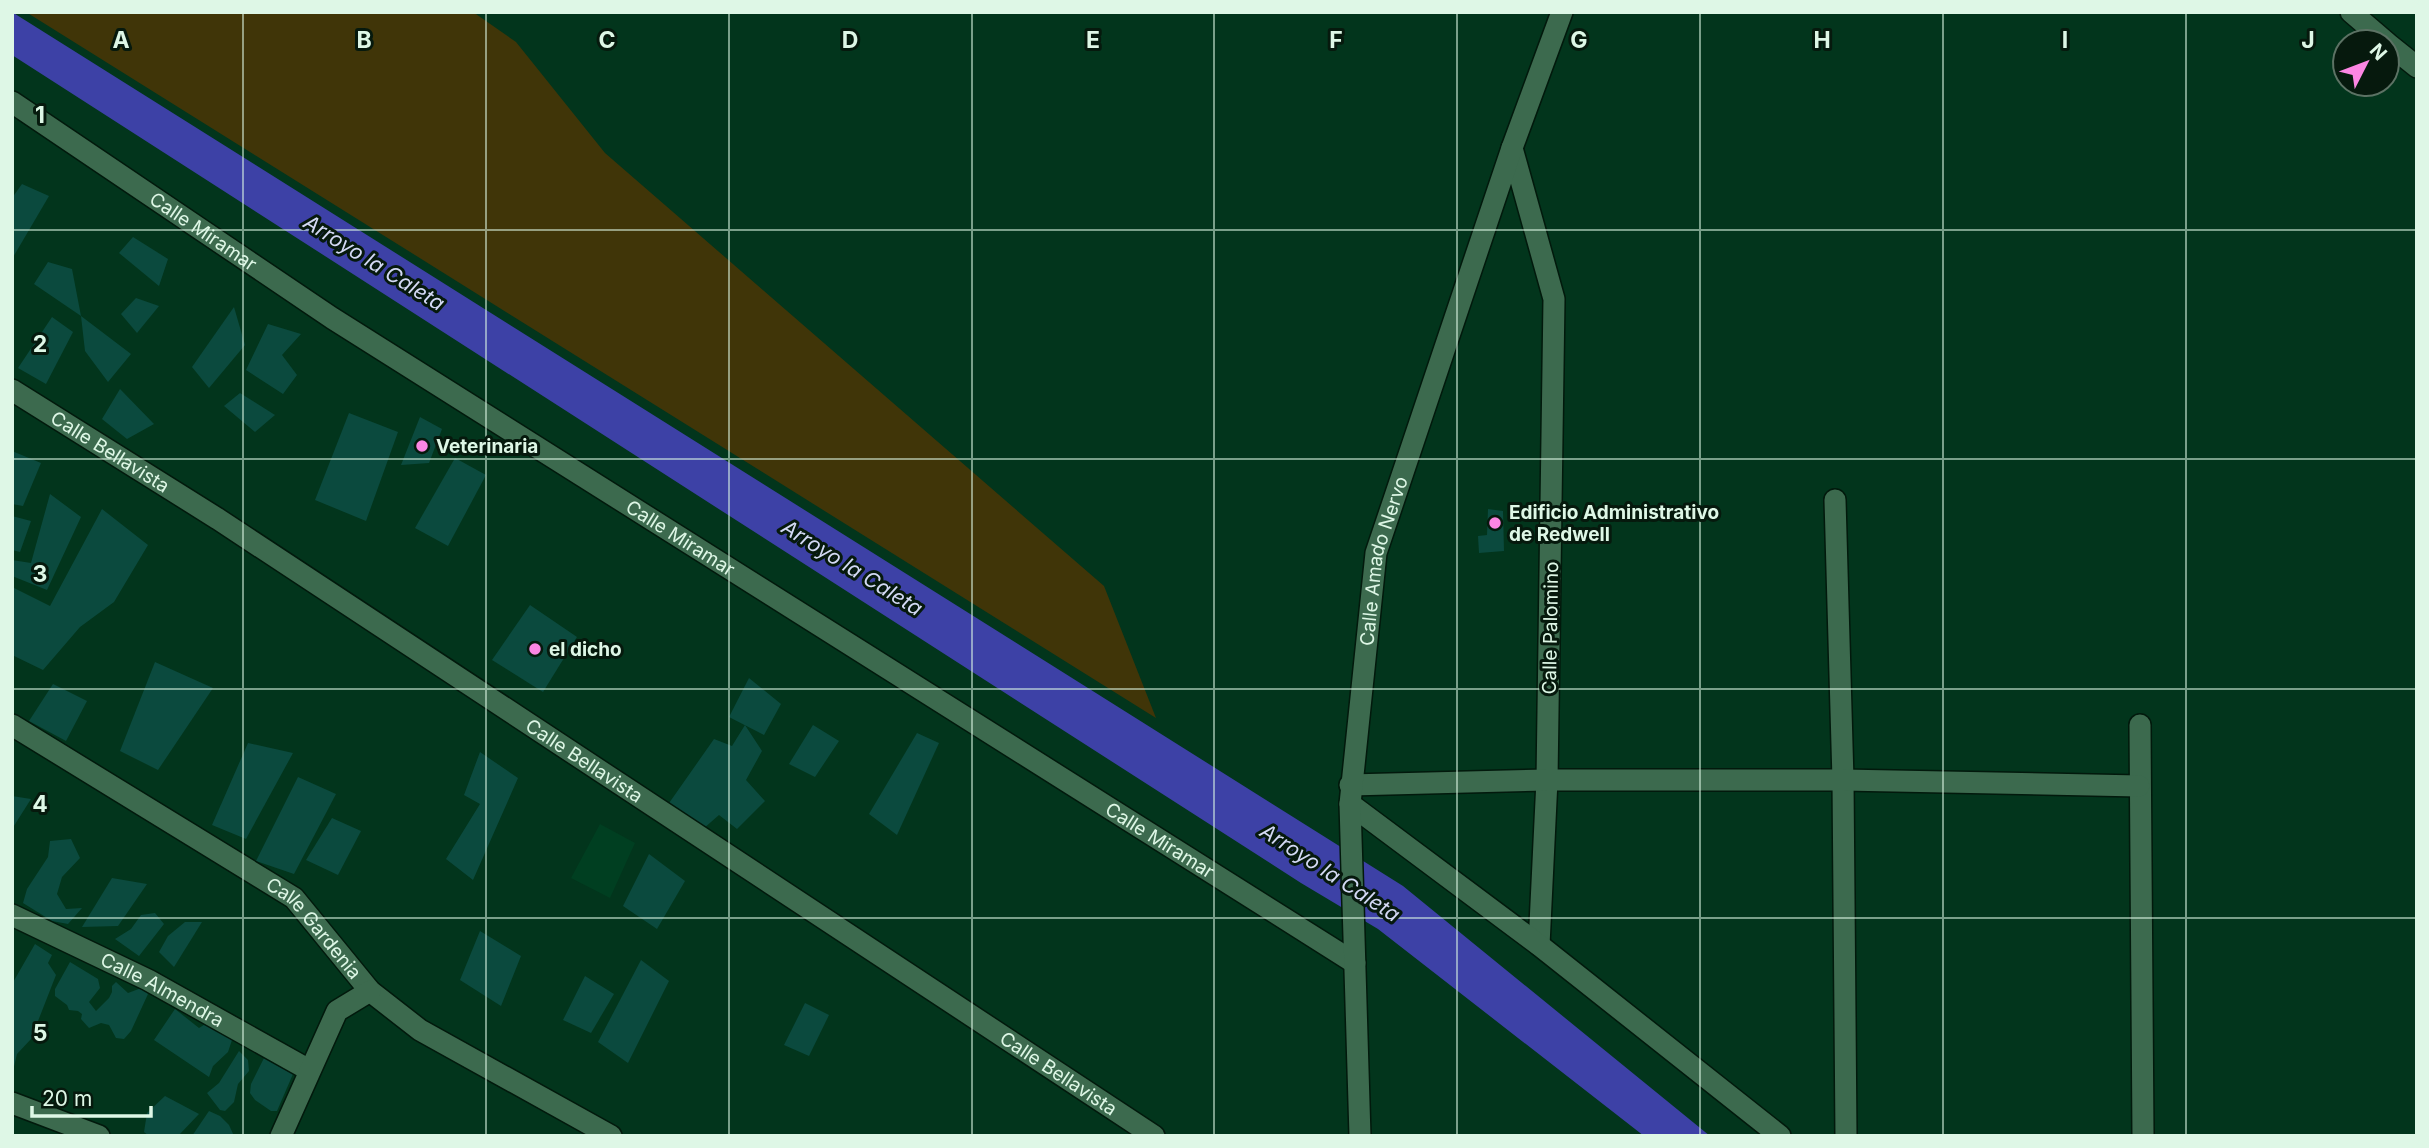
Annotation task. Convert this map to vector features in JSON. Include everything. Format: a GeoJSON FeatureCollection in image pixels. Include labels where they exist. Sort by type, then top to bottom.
{"type":"FeatureCollection","features":[{"type":"Feature","properties":{"kind":"street","name":"Calle Amado Nervo"},"geometry":{"type":"LineString","coordinates":[[1360,1136],[1350,794],[1376,553],[1512,148],[1562,12]]}},
{"type":"Feature","properties":{"kind":"street"},"geometry":{"type":"LineString","coordinates":[[2351,12],[2370,28]]}},
{"type":"Feature","properties":{"kind":"street"},"geometry":{"type":"LineString","coordinates":[[2401,54],[2417,67]]}},
{"type":"Feature","properties":{"kind":"street","name":"Calle Miramar"},"geometry":{"type":"LineString","coordinates":[[12,102],[332,318],[1355,962]]}},
{"type":"Feature","properties":{"kind":"street","name":"Calle Palomino"},"geometry":{"type":"LineString","coordinates":[[1512,148],[1554,299],[1547,780],[1539,945]]}},
{"type":"Feature","properties":{"kind":"street","name":"Calle Bellavista"},"geometry":{"type":"LineString","coordinates":[[12,390],[218,519],[1154,1136]]}},
{"type":"Feature","properties":{"kind":"street"},"geometry":{"type":"LineString","coordinates":[[1835,500],[1843,780],[1846,1136]]}},
{"type":"Feature","properties":{"kind":"street","name":"Calle Gardenia"},"geometry":{"type":"LineString","coordinates":[[12,725],[295,898],[370,991],[420,1030],[611,1136]]}},
{"type":"Feature","properties":{"kind":"street"},"geometry":{"type":"LineString","coordinates":[[2140,725],[2143,1136]]}},
{"type":"Feature","properties":{"kind":"street"},"geometry":{"type":"LineString","coordinates":[[1350,794],[1547,780],[1843,780],[2139,786]]}},
{"type":"Feature","properties":{"kind":"street"},"geometry":{"type":"LineString","coordinates":[[1350,794],[1780,1136]]}},
{"type":"Feature","properties":{"kind":"street","name":"Calle Almendra"},"geometry":{"type":"LineString","coordinates":[[12,915],[148,980],[309,1070]]}},
{"type":"Feature","properties":{"kind":"street"},"geometry":{"type":"LineString","coordinates":[[281,1136],[337,1011],[370,991]]}},
{"type":"Feature","properties":{"kind":"street"},"geometry":{"type":"LineString","coordinates":[[12,1103],[99,1136]]}},
{"type":"Feature","properties":{"kind":"shaded area"},"geometry":{"type":"Polygon","coordinates":[[[26,12],[473,12],[516,42],[605,153],[1104,586],[1156,718],[26,12]]]}},
{"type":"Feature","properties":{"kind":"shaded area"},"geometry":{"type":"Polygon","coordinates":[[[600,824],[635,843],[610,898],[571,878],[600,824]]]}},
{"type":"Feature","properties":{"kind":"water","name":"Arroyo la Caleta"},"geometry":{"type":"Polygon","coordinates":[[[12,12],[1403,886],[1710,1136],[1644,1136],[1378,929],[1301,883],[12,55],[12,12]]]}},
{"type":"Feature","properties":{"kind":"building"},"geometry":{"type":"Polygon","coordinates":[[[22,184],[49,196],[12,259],[12,198],[22,184]]]}},
{"type":"Feature","properties":{"kind":"building"},"geometry":{"type":"Polygon","coordinates":[[[133,237],[168,259],[159,286],[119,253],[133,237]]]}},
{"type":"Feature","properties":{"kind":"building"},"geometry":{"type":"Polygon","coordinates":[[[48,262],[72,269],[81,316],[34,284],[48,262]]]}},
{"type":"Feature","properties":{"kind":"building"},"geometry":{"type":"Polygon","coordinates":[[[136,298],[159,306],[137,333],[121,314],[136,298]]]}},
{"type":"Feature","properties":{"kind":"building"},"geometry":{"type":"Polygon","coordinates":[[[234,307],[245,345],[209,388],[192,367],[234,307]]]}},
{"type":"Feature","properties":{"kind":"building"},"geometry":{"type":"Polygon","coordinates":[[[81,316],[131,354],[108,382],[85,351],[81,316]]]}},
{"type":"Feature","properties":{"kind":"building"},"geometry":{"type":"Polygon","coordinates":[[[52,317],[73,332],[46,384],[18,368],[52,317]]]}},
{"type":"Feature","properties":{"kind":"building"},"geometry":{"type":"Polygon","coordinates":[[[268,324],[301,334],[282,355],[297,375],[283,394],[246,370],[268,324]]]}},
{"type":"Feature","properties":{"kind":"building"},"geometry":{"type":"Polygon","coordinates":[[[120,389],[154,424],[127,439],[102,419],[120,389]]]}},
{"type":"Feature","properties":{"kind":"building"},"geometry":{"type":"Polygon","coordinates":[[[240,393],[275,415],[255,432],[224,406],[240,393]]]}},
{"type":"Feature","properties":{"kind":"building"},"geometry":{"type":"Polygon","coordinates":[[[349,413],[398,432],[366,521],[315,500],[349,413]]]}},
{"type":"Feature","properties":{"kind":"building","name":"Veterinaria"},"geometry":{"type":"Polygon","coordinates":[[[420,417],[442,429],[429,463],[401,465],[420,417]]]}},
{"type":"Feature","properties":{"kind":"building"},"geometry":{"type":"Polygon","coordinates":[[[12,451],[41,463],[23,506],[12,504],[12,451]]]}},
{"type":"Feature","properties":{"kind":"building"},"geometry":{"type":"Polygon","coordinates":[[[455,458],[486,475],[448,546],[415,528],[455,458]]]}},
{"type":"Feature","properties":{"kind":"building"},"geometry":{"type":"Polygon","coordinates":[[[50,494],[81,517],[47,590],[12,576],[12,560],[31,563],[50,494]]]}},
{"type":"Feature","properties":{"kind":"building"},"geometry":{"type":"Polygon","coordinates":[[[102,509],[148,545],[114,602],[80,627],[43,670],[12,655],[12,587],[50,606],[102,509]]]}},
{"type":"Feature","properties":{"kind":"building","name":"Edificio Administrativo de Redwell"},"geometry":{"type":"Polygon","coordinates":[[[1488,509],[1503,511],[1504,551],[1479,553],[1478,536],[1487,535],[1488,509]]]}},
{"type":"Feature","properties":{"kind":"building"},"geometry":{"type":"Polygon","coordinates":[[[12,516],[31,521],[20,552],[12,550],[12,516]]]}},
{"type":"Feature","properties":{"kind":"building","name":"el dicho"},"geometry":{"type":"Polygon","coordinates":[[[530,605],[577,637],[543,692],[492,660],[530,605]]]}},
{"type":"Feature","properties":{"kind":"building"},"geometry":{"type":"Polygon","coordinates":[[[155,662],[213,688],[158,770],[120,751],[155,662]]]}},
{"type":"Feature","properties":{"kind":"building"},"geometry":{"type":"Polygon","coordinates":[[[749,678],[781,704],[764,735],[729,717],[749,678]]]}},
{"type":"Feature","properties":{"kind":"building"},"geometry":{"type":"Polygon","coordinates":[[[53,684],[87,701],[66,741],[29,721],[53,684]]]}},
{"type":"Feature","properties":{"kind":"building"},"geometry":{"type":"Polygon","coordinates":[[[745,725],[762,751],[746,780],[765,801],[737,829],[719,815],[703,829],[667,806],[714,739],[732,746],[745,725]]]}},
{"type":"Feature","properties":{"kind":"building"},"geometry":{"type":"Polygon","coordinates":[[[813,725],[839,741],[815,777],[789,764],[813,725]]]}},
{"type":"Feature","properties":{"kind":"building"},"geometry":{"type":"Polygon","coordinates":[[[917,733],[939,743],[897,835],[869,814],[917,733]]]}},
{"type":"Feature","properties":{"kind":"building"},"geometry":{"type":"Polygon","coordinates":[[[248,743],[293,753],[246,839],[212,825],[248,743]]]}},
{"type":"Feature","properties":{"kind":"building"},"geometry":{"type":"Polygon","coordinates":[[[480,752],[518,778],[473,880],[446,859],[480,804],[464,795],[480,752]]]}},
{"type":"Feature","properties":{"kind":"building"},"geometry":{"type":"Polygon","coordinates":[[[298,777],[336,794],[294,874],[256,861],[298,777]]]}},
{"type":"Feature","properties":{"kind":"building"},"geometry":{"type":"Polygon","coordinates":[[[12,796],[31,799],[12,829],[12,796]]]}},
{"type":"Feature","properties":{"kind":"building"},"geometry":{"type":"Polygon","coordinates":[[[332,818],[361,831],[338,875],[306,860],[332,818]]]}},
{"type":"Feature","properties":{"kind":"building"},"geometry":{"type":"Polygon","coordinates":[[[71,839],[80,858],[62,877],[57,894],[66,909],[82,908],[68,924],[52,921],[23,903],[27,889],[48,857],[50,841],[71,839]]]}},
{"type":"Feature","properties":{"kind":"building"},"geometry":{"type":"Polygon","coordinates":[[[649,854],[685,881],[657,929],[623,906],[649,854]]]}},
{"type":"Feature","properties":{"kind":"building"},"geometry":{"type":"Polygon","coordinates":[[[112,878],[147,884],[118,926],[82,927],[112,878]]]}},
{"type":"Feature","properties":{"kind":"building"},"geometry":{"type":"Polygon","coordinates":[[[155,913],[164,924],[139,956],[115,939],[131,929],[141,915],[155,913]]]}},
{"type":"Feature","properties":{"kind":"building"},"geometry":{"type":"Polygon","coordinates":[[[185,922],[202,922],[174,967],[159,952],[168,936],[185,922]]]}},
{"type":"Feature","properties":{"kind":"building"},"geometry":{"type":"Polygon","coordinates":[[[480,931],[521,956],[501,1006],[460,980],[480,931]]]}},
{"type":"Feature","properties":{"kind":"building"},"geometry":{"type":"Polygon","coordinates":[[[35,944],[52,955],[48,963],[56,975],[31,1039],[17,1054],[12,1075],[12,984],[35,944]]]}},
{"type":"Feature","properties":{"kind":"building"},"geometry":{"type":"Polygon","coordinates":[[[641,960],[669,981],[628,1063],[598,1042],[641,960]]]}},
{"type":"Feature","properties":{"kind":"building"},"geometry":{"type":"Polygon","coordinates":[[[70,962],[98,979],[100,988],[89,1002],[96,1011],[109,998],[116,982],[128,993],[144,987],[148,994],[131,1031],[124,1039],[116,1038],[109,1025],[101,1023],[89,1028],[81,1019],[82,1014],[69,1010],[67,1005],[55,996],[55,989],[70,962]]]}},
{"type":"Feature","properties":{"kind":"building"},"geometry":{"type":"Polygon","coordinates":[[[585,976],[614,994],[591,1033],[563,1020],[585,976]]]}},
{"type":"Feature","properties":{"kind":"building"},"geometry":{"type":"Polygon","coordinates":[[[805,1003],[829,1015],[809,1056],[784,1045],[805,1003]]]}},
{"type":"Feature","properties":{"kind":"building"},"geometry":{"type":"Polygon","coordinates":[[[175,1009],[199,1028],[207,1023],[233,1037],[228,1052],[213,1066],[209,1077],[154,1040],[175,1009]]]}},
{"type":"Feature","properties":{"kind":"building"},"geometry":{"type":"Polygon","coordinates":[[[239,1051],[248,1060],[249,1071],[238,1084],[234,1102],[225,1111],[220,1110],[207,1093],[219,1083],[239,1051]]]}},
{"type":"Feature","properties":{"kind":"building"},"geometry":{"type":"Polygon","coordinates":[[[264,1058],[293,1074],[277,1111],[271,1111],[250,1093],[251,1084],[264,1058]]]}},
{"type":"Feature","properties":{"kind":"building"},"geometry":{"type":"Polygon","coordinates":[[[165,1096],[199,1114],[178,1136],[149,1136],[144,1132],[147,1113],[165,1096]]]}},
{"type":"Feature","properties":{"kind":"building"},"geometry":{"type":"Polygon","coordinates":[[[209,1111],[220,1116],[229,1125],[234,1136],[192,1136],[209,1111]]]}},
{"type":"Feature","properties":{"kind":"place","name":"Veterinaria"},"geometry":{"type":"Point","coordinates":[422,446]}},
{"type":"Feature","properties":{"kind":"place","name":"Edificio Administrativo de Redwell"},"geometry":{"type":"Point","coordinates":[1495,523]}},
{"type":"Feature","properties":{"kind":"place","name":"el dicho"},"geometry":{"type":"Point","coordinates":[535,649]}}]}
